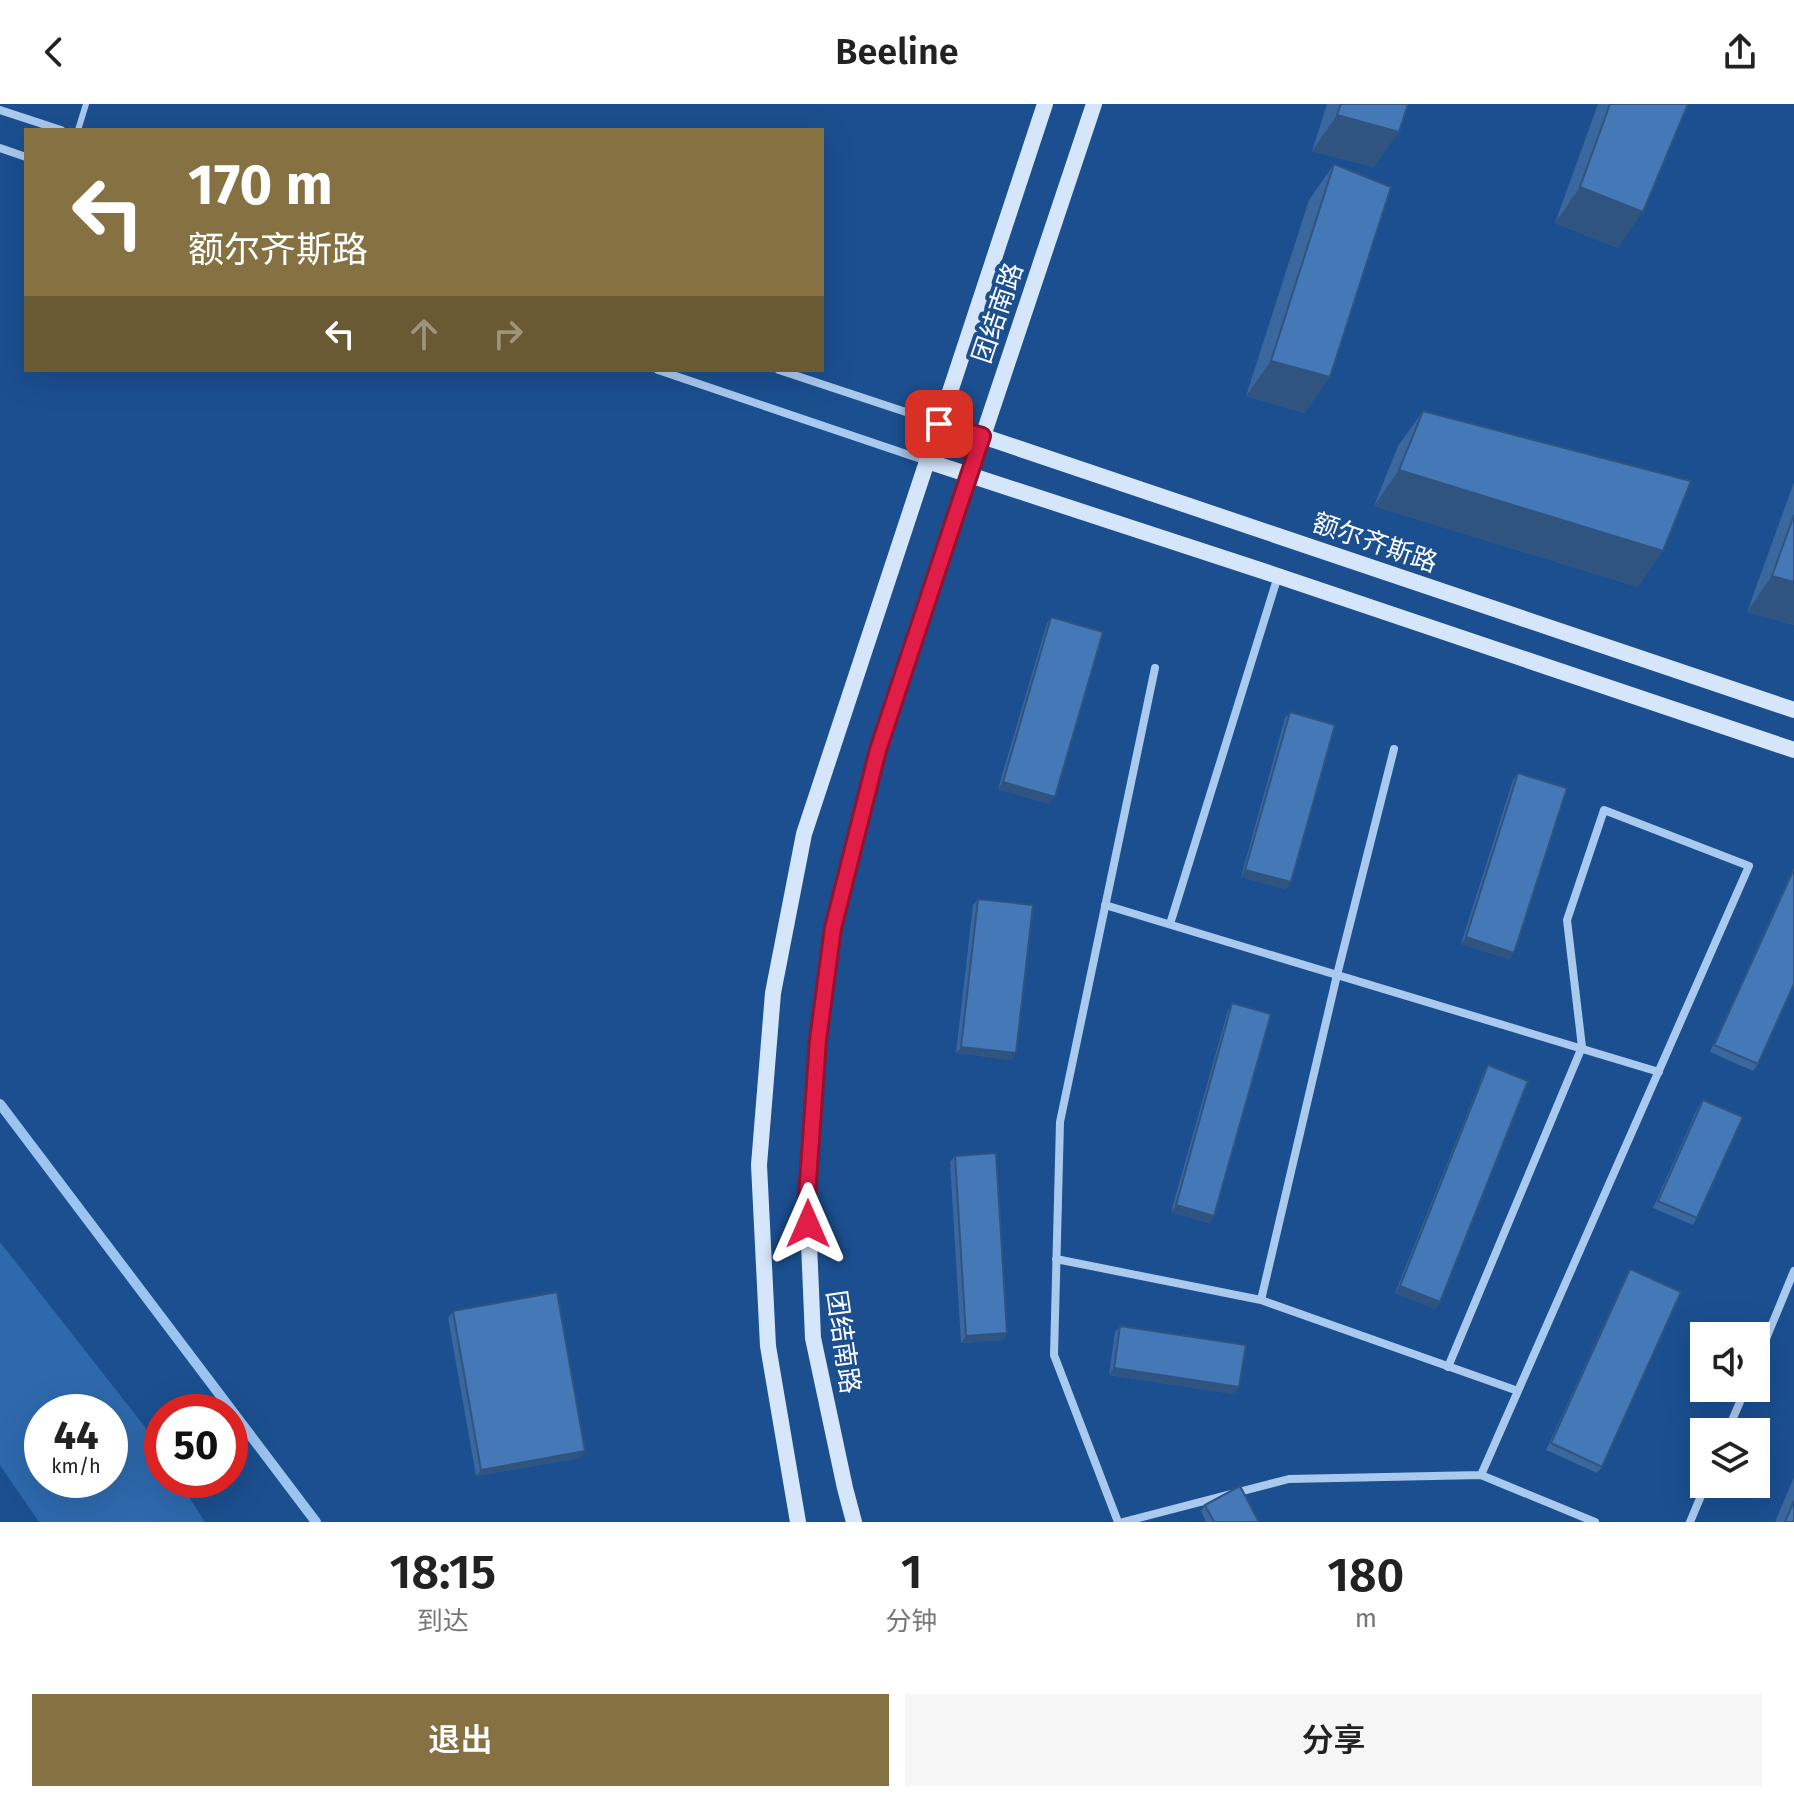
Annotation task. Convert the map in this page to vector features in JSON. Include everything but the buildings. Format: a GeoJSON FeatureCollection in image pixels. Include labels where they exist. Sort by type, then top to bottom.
{"type":"FeatureCollection","features":[{"type":"Feature","properties":{"kind":"main road","name":"团结南路"},"geometry":{"type":"LineString","coordinates":[[798,1522],[768,1346],[759,1165],[773,993],[804,834],[1045,104]]}},
{"type":"Feature","properties":{"kind":"main road","name":"团结南路"},"geometry":{"type":"LineString","coordinates":[[854,1522],[813,1338],[807,1196],[818,1040],[833,928],[878,750],[1094,104]]}},
{"type":"Feature","properties":{"kind":"main road","name":"额尔齐斯路"},"geometry":{"type":"LineString","coordinates":[[939,424],[1794,710]]}},
{"type":"Feature","properties":{"kind":"main road"},"geometry":{"type":"LineString","coordinates":[[927,461],[1794,750]]}},
{"type":"Feature","properties":{"kind":"street"},"geometry":{"type":"LineString","coordinates":[[0,110],[55,128]]}},
{"type":"Feature","properties":{"kind":"street"},"geometry":{"type":"LineString","coordinates":[[0,148],[24,156]]}},
{"type":"Feature","properties":{"kind":"street"},"geometry":{"type":"LineString","coordinates":[[664,372],[927,461]]}},
{"type":"Feature","properties":{"kind":"street"},"geometry":{"type":"LineString","coordinates":[[785,372],[939,424]]}},
{"type":"Feature","properties":{"kind":"street"},"geometry":{"type":"LineString","coordinates":[[1170,924],[1278,576]]}},
{"type":"Feature","properties":{"kind":"street"},"geometry":{"type":"LineString","coordinates":[[1155,668],[1060,1122],[1054,1355],[1120,1522],[1289,1479],[1481,1475],[1595,1522]]}},
{"type":"Feature","properties":{"kind":"street"},"geometry":{"type":"LineString","coordinates":[[1261,1300],[1394,749]]}},
{"type":"Feature","properties":{"kind":"street"},"geometry":{"type":"LineString","coordinates":[[1448,1367],[1582,1047],[1567,920],[1604,810],[1749,866],[1481,1475]]}},
{"type":"Feature","properties":{"kind":"street"},"geometry":{"type":"LineString","coordinates":[[1105,905],[1659,1072]]}},
{"type":"Feature","properties":{"kind":"street"},"geometry":{"type":"LineString","coordinates":[[1056,1259],[1261,1300],[1518,1391]]}},
{"type":"Feature","properties":{"kind":"street"},"geometry":{"type":"LineString","coordinates":[[1770,1329],[1794,1271]]}},
{"type":"Feature","properties":{"kind":"street"},"geometry":{"type":"LineString","coordinates":[[1690,1522],[1700,1498]]}},
{"type":"Feature","properties":{"kind":"lane"},"geometry":{"type":"LineString","coordinates":[[79,128],[86,104]]}},
{"type":"Feature","properties":{"kind":"shaded area"},"geometry":{"type":"Polygon","coordinates":[[[0,1242],[119,1394],[24,1394],[24,1498],[128,1498],[128,1405],[144,1426],[144,1498],[190,1498],[205,1522],[39,1522],[0,1465],[0,1242]]]}},
{"type":"Feature","properties":{"kind":"waterway"},"geometry":{"type":"LineString","coordinates":[[0,1104],[316,1522]]}},
{"type":"Feature","properties":{"kind":"route"},"geometry":{"type":"LineString","coordinates":[[808,1224],[807,1196],[818,1040],[833,928],[878,750],[982,436],[939,424]]}}]}
